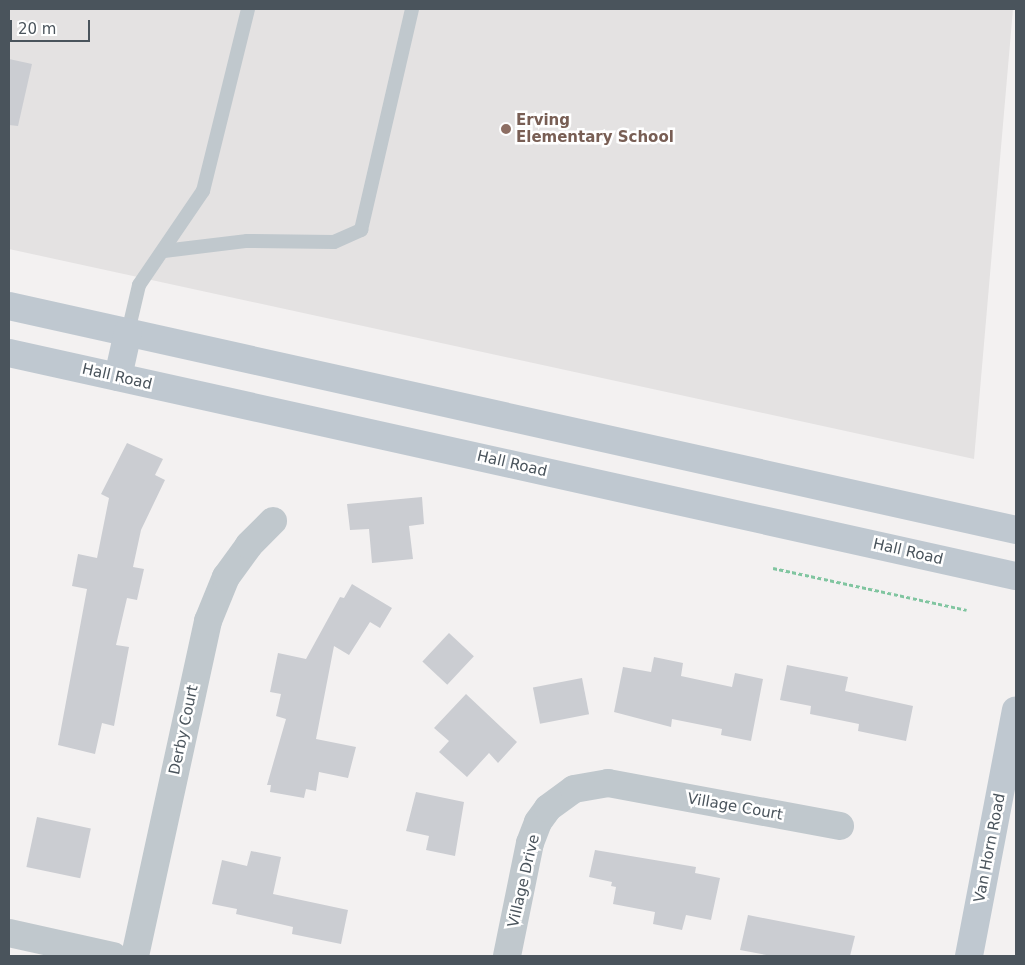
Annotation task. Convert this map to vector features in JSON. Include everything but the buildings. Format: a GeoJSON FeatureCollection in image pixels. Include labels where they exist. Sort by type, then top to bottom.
{"type":"FeatureCollection","features":[{"type":"Feature","properties":{"kind":"street"},"geometry":{"type":"LineString","coordinates":[[9,306],[1016,530]]}},
{"type":"Feature","properties":{"kind":"street"},"geometry":{"type":"LineString","coordinates":[[118,377],[128,332]]}},
{"type":"Feature","properties":{"kind":"street","name":"Hall Road"},"geometry":{"type":"LineString","coordinates":[[9,353],[1016,576]]}},
{"type":"Feature","properties":{"kind":"street","name":"Derby Court"},"geometry":{"type":"LineString","coordinates":[[135,956],[208,621],[226,577],[249,546],[273,521]]}},
{"type":"Feature","properties":{"kind":"street","name":"Van Horn Road"},"geometry":{"type":"LineString","coordinates":[[969,956],[1016,710]]}},
{"type":"Feature","properties":{"kind":"street","name":"Village Drive"},"geometry":{"type":"LineString","coordinates":[[507,956],[530,843],[538,822],[548,808],[574,789],[590,785],[608,783],[631,788]]}},
{"type":"Feature","properties":{"kind":"street","name":"Village Court"},"geometry":{"type":"LineString","coordinates":[[631,788],[840,826]]}},
{"type":"Feature","properties":{"kind":"street"},"geometry":{"type":"LineString","coordinates":[[9,933],[113,956]]}},
{"type":"Feature","properties":{"kind":"lane"},"geometry":{"type":"LineString","coordinates":[[128,332],[139,285],[164,252],[203,191],[248,9]]}},
{"type":"Feature","properties":{"kind":"lane"},"geometry":{"type":"LineString","coordinates":[[164,252],[247,241],[334,242],[361,230],[412,9]]}},
{"type":"Feature","properties":{"kind":"path"},"geometry":{"type":"LineString","coordinates":[[773,568],[967,610]]}},
{"type":"Feature","properties":{"kind":"shaded area","name":"Erving Elementary School"},"geometry":{"type":"Polygon","coordinates":[[[9,9],[1013,9],[974,459],[9,249],[9,9]]]}},
{"type":"Feature","properties":{"kind":"place","name":"Erving Elementary School"},"geometry":{"type":"Point","coordinates":[506,129]}}]}
